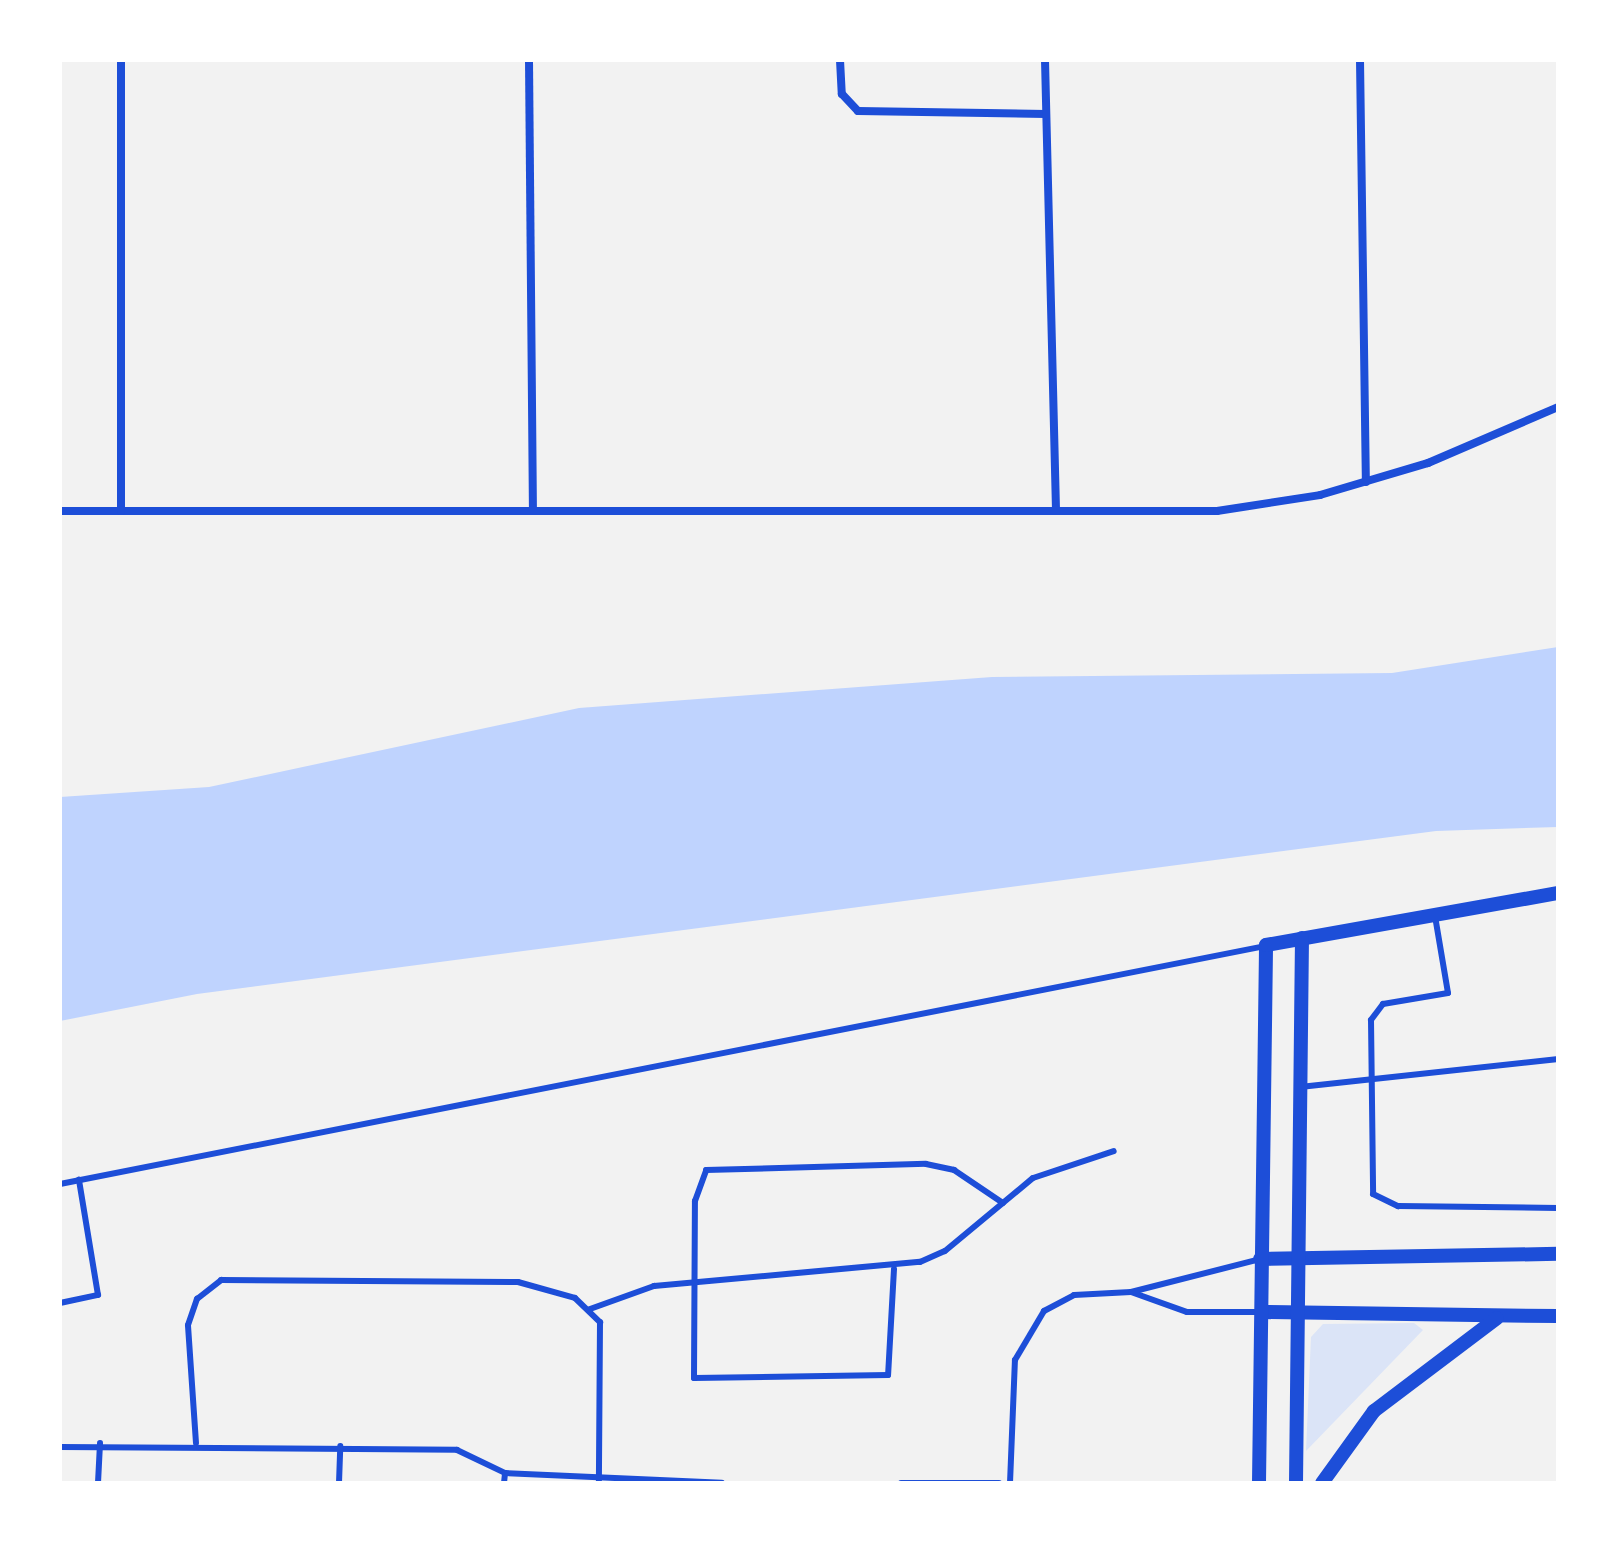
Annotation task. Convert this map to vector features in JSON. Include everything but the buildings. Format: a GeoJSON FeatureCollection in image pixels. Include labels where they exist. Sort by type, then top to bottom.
{"type":"FeatureCollection","features":[{"type":"Feature","properties":{"kind":"street"},"geometry":{"type":"LineString","coordinates":[[121,60],[121,511]]}},
{"type":"Feature","properties":{"kind":"street"},"geometry":{"type":"LineString","coordinates":[[529,60],[533,510]]}},
{"type":"Feature","properties":{"kind":"street"},"geometry":{"type":"LineString","coordinates":[[840,60],[842,94],[858,111],[1046,114]]}},
{"type":"Feature","properties":{"kind":"street"},"geometry":{"type":"LineString","coordinates":[[1045,60],[1056,510]]}},
{"type":"Feature","properties":{"kind":"street"},"geometry":{"type":"LineString","coordinates":[[1360,60],[1366,482]]}},
{"type":"Feature","properties":{"kind":"street"},"geometry":{"type":"LineString","coordinates":[[60,511],[1217,511],[1366,482],[1558,407]]}},
{"type":"Feature","properties":{"kind":"street"},"geometry":{"type":"LineString","coordinates":[[1259,1483],[1266,945],[1434,912],[1558,893]]}},
{"type":"Feature","properties":{"kind":"street"},"geometry":{"type":"LineString","coordinates":[[1296,1483],[1302,938]]}},
{"type":"Feature","properties":{"kind":"street"},"geometry":{"type":"LineString","coordinates":[[1260,1259],[1558,1254]]}},
{"type":"Feature","properties":{"kind":"street"},"geometry":{"type":"LineString","coordinates":[[1263,1312],[1497,1318],[1558,1316]]}},
{"type":"Feature","properties":{"kind":"street"},"geometry":{"type":"LineString","coordinates":[[1322,1483],[1374,1411],[1497,1318]]}},
{"type":"Feature","properties":{"kind":"lane"},"geometry":{"type":"LineString","coordinates":[[1434,912],[1448,993],[1378,1006],[1369,1082],[1369,1183],[1378,1201],[1398,1206],[1558,1208]]}},
{"type":"Feature","properties":{"kind":"lane"},"geometry":{"type":"LineString","coordinates":[[60,1184],[1266,945]]}},
{"type":"Feature","properties":{"kind":"lane"},"geometry":{"type":"LineString","coordinates":[[1300,1087],[1369,1082],[1558,1059]]}},
{"type":"Feature","properties":{"kind":"lane"},"geometry":{"type":"LineString","coordinates":[[590,1309],[621,1293],[696,1281],[894,1269],[945,1251],[1003,1203],[1058,1165],[1114,1151]]}},
{"type":"Feature","properties":{"kind":"lane"},"geometry":{"type":"LineString","coordinates":[[894,1269],[888,1375],[694,1378],[697,1181],[719,1166],[926,1164],[966,1176],[1003,1203]]}},
{"type":"Feature","properties":{"kind":"lane"},"geometry":{"type":"LineString","coordinates":[[60,1303],[98,1295],[79,1180]]}},
{"type":"Feature","properties":{"kind":"lane"},"geometry":{"type":"LineString","coordinates":[[1010,1483],[1015,1360],[1029,1328],[1064,1299],[1131,1292],[1260,1259]]}},
{"type":"Feature","properties":{"kind":"lane"},"geometry":{"type":"LineString","coordinates":[[196,1443],[188,1325],[197,1299],[221,1280],[518,1282],[559,1290],[590,1309],[603,1338],[602,1480]]}},
{"type":"Feature","properties":{"kind":"lane"},"geometry":{"type":"LineString","coordinates":[[1131,1292],[1187,1312],[1263,1312]]}},
{"type":"Feature","properties":{"kind":"lane"},"geometry":{"type":"LineString","coordinates":[[98,1483],[100,1443]]}},
{"type":"Feature","properties":{"kind":"lane"},"geometry":{"type":"LineString","coordinates":[[60,1447],[100,1443],[196,1443],[457,1450],[505,1473],[602,1480],[722,1483]]}},
{"type":"Feature","properties":{"kind":"lane"},"geometry":{"type":"LineString","coordinates":[[339,1483],[340,1446]]}},
{"type":"Feature","properties":{"kind":"lane"},"geometry":{"type":"LineString","coordinates":[[504,1483],[505,1473]]}},
{"type":"Feature","properties":{"kind":"lane"},"geometry":{"type":"LineString","coordinates":[[901,1483],[999,1483]]}},
{"type":"Feature","properties":{"kind":"shaded area"},"geometry":{"type":"Polygon","coordinates":[[[1414,1323],[1423,1330],[1306,1451],[1311,1337],[1323,1324],[1414,1323]]]}},
{"type":"Feature","properties":{"kind":"water"},"geometry":{"type":"Polygon","coordinates":[[[1558,647],[1558,827],[1436,831],[197,994],[60,1021],[60,797],[209,787],[579,708],[992,677],[1392,673],[1558,647]]]}}]}
